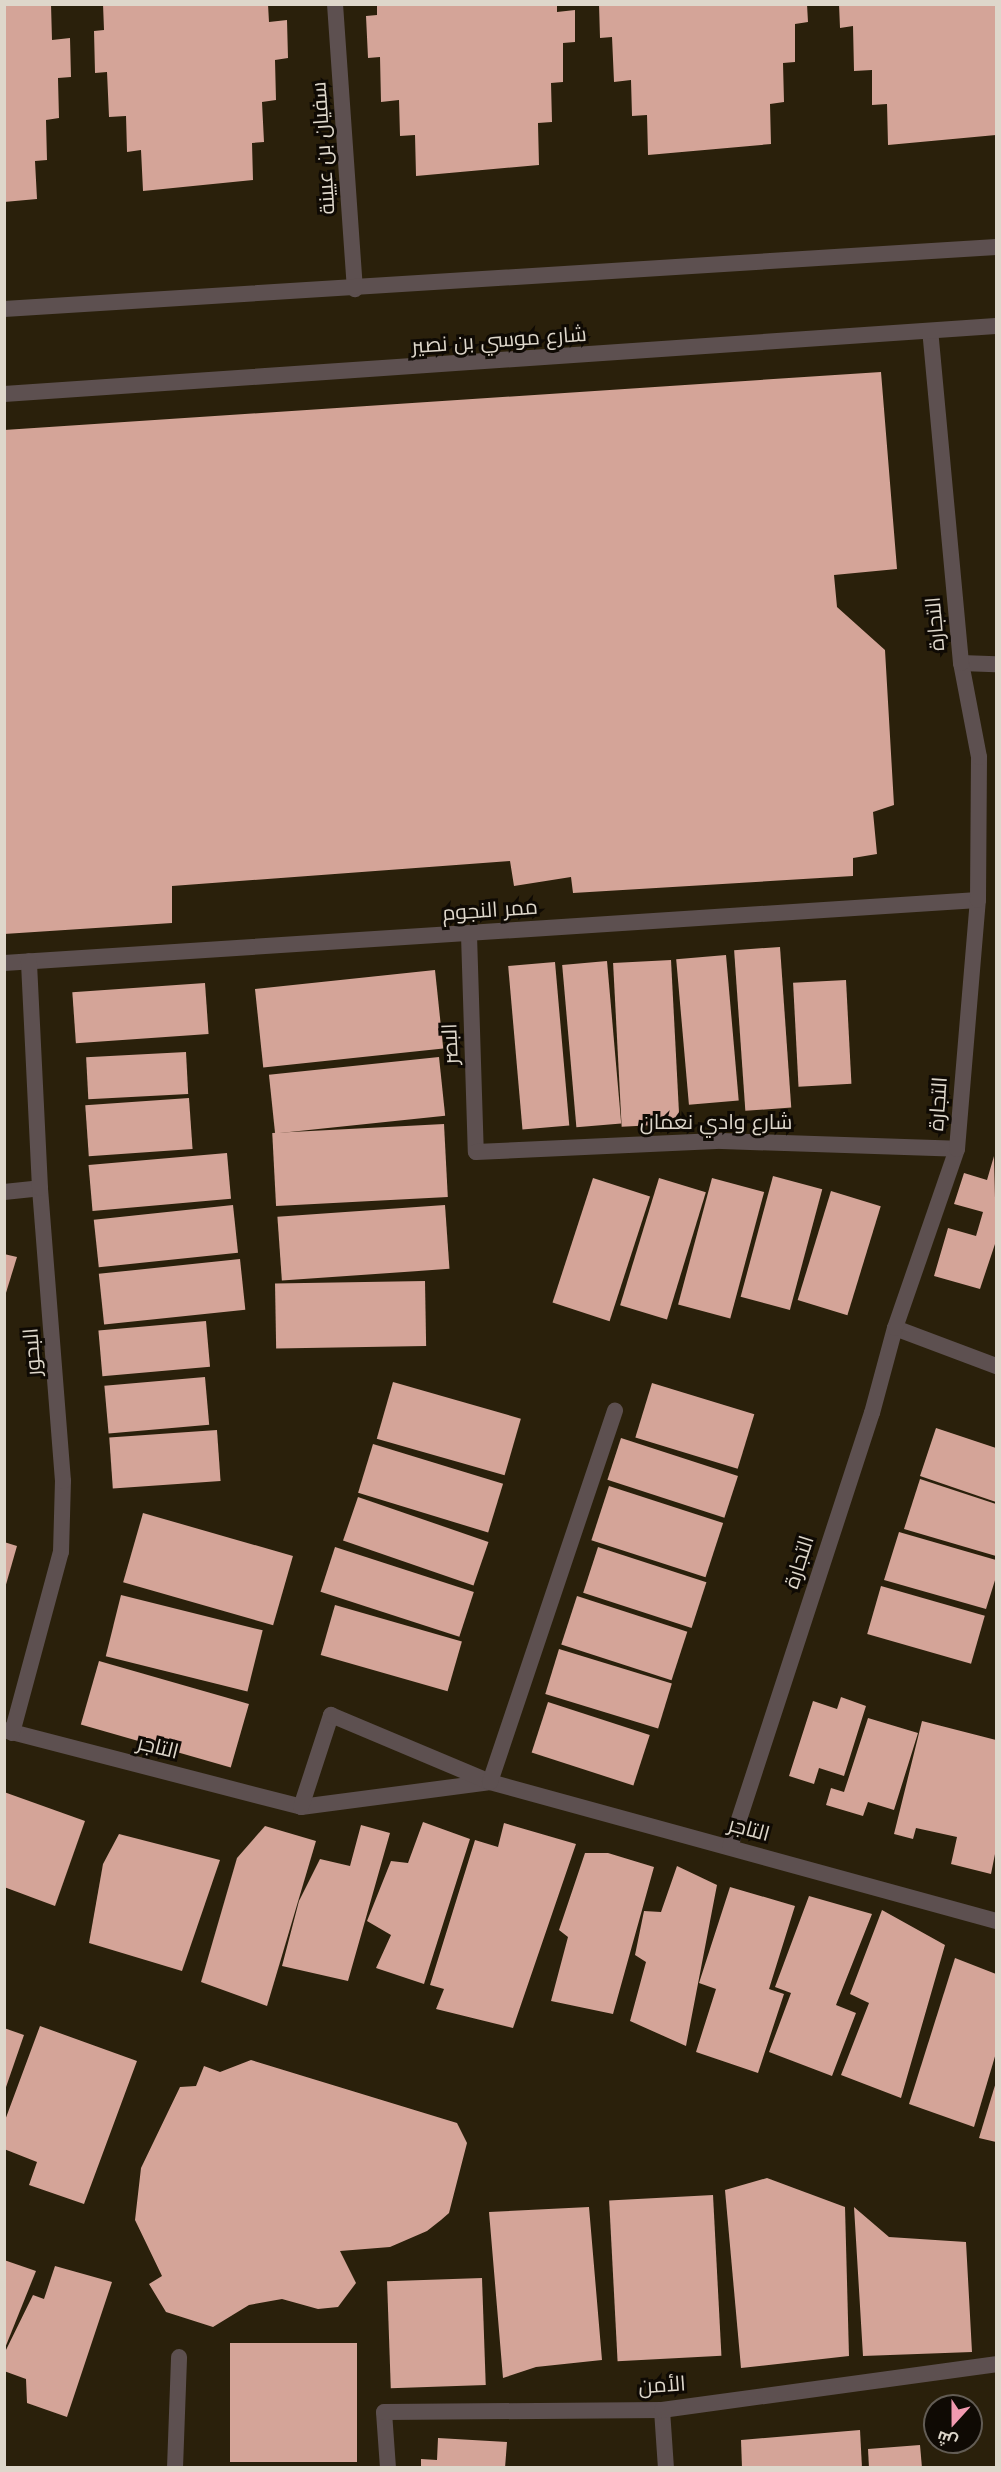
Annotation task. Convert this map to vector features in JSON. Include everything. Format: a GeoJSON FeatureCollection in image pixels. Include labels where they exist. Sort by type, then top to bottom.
{"type":"FeatureCollection","features":[{"type":"Feature","properties":{"kind":"street","name":"سفيان بن عيينة"},"geometry":{"type":"LineString","coordinates":[[335,4],[356,289]]}},
{"type":"Feature","properties":{"kind":"street"},"geometry":{"type":"LineString","coordinates":[[4,309],[356,289],[996,247]]}},
{"type":"Feature","properties":{"kind":"street","name":"شارع موسي بن نصير"},"geometry":{"type":"LineString","coordinates":[[4,394],[996,326]]}},
{"type":"Feature","properties":{"kind":"street","name":"التجارة"},"geometry":{"type":"LineString","coordinates":[[730,1847],[872,1413],[895,1328],[957,1149],[978,900],[979,757],[961,663],[930,332]]}},
{"type":"Feature","properties":{"kind":"street"},"geometry":{"type":"LineString","coordinates":[[961,663],[996,664]]}},
{"type":"Feature","properties":{"kind":"street","name":"ممر النجوم"},"geometry":{"type":"LineString","coordinates":[[4,963],[469,935],[978,900]]}},
{"type":"Feature","properties":{"kind":"street","name":"البصر"},"geometry":{"type":"LineString","coordinates":[[469,935],[476,1152]]}},
{"type":"Feature","properties":{"kind":"street","name":"البحور"},"geometry":{"type":"LineString","coordinates":[[8,1732],[61,1552],[62,1469],[40,1188],[29,961]]}},
{"type":"Feature","properties":{"kind":"street","name":"شارع وادي نعمان"},"geometry":{"type":"LineString","coordinates":[[476,1152],[722,1141],[957,1149]]}},
{"type":"Feature","properties":{"kind":"street"},"geometry":{"type":"LineString","coordinates":[[4,1192],[40,1188]]}},
{"type":"Feature","properties":{"kind":"street"},"geometry":{"type":"LineString","coordinates":[[895,1328],[996,1366]]}},
{"type":"Feature","properties":{"kind":"street"},"geometry":{"type":"LineString","coordinates":[[490,1782],[615,1410]]}},
{"type":"Feature","properties":{"kind":"street","name":"التاجر"},"geometry":{"type":"LineString","coordinates":[[301,1807],[331,1715],[490,1782],[996,1921]]}},
{"type":"Feature","properties":{"kind":"street","name":"التاجر"},"geometry":{"type":"LineString","coordinates":[[8,1732],[301,1807],[490,1782]]}},
{"type":"Feature","properties":{"kind":"street"},"geometry":{"type":"LineString","coordinates":[[175,2468],[179,2357]]}},
{"type":"Feature","properties":{"kind":"street","name":"الأمن"},"geometry":{"type":"LineString","coordinates":[[388,2468],[384,2412],[662,2410],[996,2364]]}},
{"type":"Feature","properties":{"kind":"street"},"geometry":{"type":"LineString","coordinates":[[662,2410],[666,2468]]}},
{"type":"Feature","properties":{"kind":"building"},"geometry":{"type":"Polygon","coordinates":[[[4,4],[51,4],[52,40],[70,38],[71,77],[58,78],[59,118],[46,120],[47,160],[35,161],[37,199],[4,202],[4,4]]]}},
{"type":"Feature","properties":{"kind":"building"},"geometry":{"type":"Polygon","coordinates":[[[103,4],[268,4],[269,22],[287,20],[288,58],[275,60],[276,100],[262,102],[264,142],[252,143],[253,180],[143,191],[141,150],[127,152],[126,116],[109,117],[107,72],[95,73],[94,31],[104,30],[103,4]]]}},
{"type":"Feature","properties":{"kind":"building"},"geometry":{"type":"Polygon","coordinates":[[[377,4],[557,4],[557,12],[575,10],[575,42],[563,43],[563,82],[551,83],[552,122],[538,123],[539,165],[416,176],[415,135],[400,136],[399,100],[381,102],[380,57],[368,58],[366,16],[377,15],[377,4]]]}},
{"type":"Feature","properties":{"kind":"building"},"geometry":{"type":"Polygon","coordinates":[[[599,4],[807,4],[808,22],[795,24],[795,62],[783,63],[784,102],[770,104],[771,144],[648,155],[647,115],[632,116],[631,80],[614,82],[612,37],[600,38],[599,4]]]}},
{"type":"Feature","properties":{"kind":"building"},"geometry":{"type":"Polygon","coordinates":[[[839,4],[996,4],[996,135],[888,145],[887,104],[872,105],[872,70],[854,71],[853,26],[840,28],[839,4]]]}},
{"type":"Feature","properties":{"kind":"building"},"geometry":{"type":"Polygon","coordinates":[[[881,372],[897,569],[834,575],[837,607],[885,650],[894,805],[873,812],[877,854],[853,858],[853,876],[573,893],[571,877],[514,886],[510,861],[172,886],[172,923],[4,934],[4,430],[881,372]]]}},
{"type":"Feature","properties":{"kind":"building"},"geometry":{"type":"Polygon","coordinates":[[[780,947],[791,1108],[745,1111],[734,950],[780,947]]]}},
{"type":"Feature","properties":{"kind":"building"},"geometry":{"type":"Polygon","coordinates":[[[726,955],[739,1100],[689,1105],[676,959],[726,955]]]}},
{"type":"Feature","properties":{"kind":"building"},"geometry":{"type":"Polygon","coordinates":[[[671,960],[680,1124],[622,1127],[613,963],[671,960]]]}},
{"type":"Feature","properties":{"kind":"building"},"geometry":{"type":"Polygon","coordinates":[[[607,961],[621,1123],[576,1127],[562,965],[607,961]]]}},
{"type":"Feature","properties":{"kind":"building"},"geometry":{"type":"Polygon","coordinates":[[[555,962],[569,1125],[522,1129],[508,966],[555,962]]]}},
{"type":"Feature","properties":{"kind":"building"},"geometry":{"type":"Polygon","coordinates":[[[435,970],[443,1049],[263,1067],[255,989],[435,970]]]}},
{"type":"Feature","properties":{"kind":"building"},"geometry":{"type":"Polygon","coordinates":[[[846,980],[851,1084],[799,1087],[793,983],[846,980]]]}},
{"type":"Feature","properties":{"kind":"building"},"geometry":{"type":"Polygon","coordinates":[[[205,983],[209,1034],[76,1043],[72,992],[205,983]]]}},
{"type":"Feature","properties":{"kind":"building"},"geometry":{"type":"Polygon","coordinates":[[[186,1052],[188,1094],[88,1099],[86,1057],[186,1052]]]}},
{"type":"Feature","properties":{"kind":"building"},"geometry":{"type":"Polygon","coordinates":[[[439,1057],[445,1116],[275,1134],[269,1075],[439,1057]]]}},
{"type":"Feature","properties":{"kind":"building"},"geometry":{"type":"Polygon","coordinates":[[[189,1098],[193,1149],[89,1156],[85,1105],[189,1098]]]}},
{"type":"Feature","properties":{"kind":"building"},"geometry":{"type":"Polygon","coordinates":[[[444,1124],[448,1197],[276,1206],[272,1133],[444,1124]]]}},
{"type":"Feature","properties":{"kind":"building"},"geometry":{"type":"Polygon","coordinates":[[[227,1153],[231,1199],[93,1211],[89,1165],[227,1153]]]}},
{"type":"Feature","properties":{"kind":"building"},"geometry":{"type":"Polygon","coordinates":[[[994,1156],[996,1241],[980,1289],[934,1276],[948,1228],[976,1236],[983,1212],[954,1204],[964,1173],[987,1180],[994,1156]]]}},
{"type":"Feature","properties":{"kind":"building"},"geometry":{"type":"Polygon","coordinates":[[[773,1176],[822,1189],[790,1310],[741,1297],[773,1176]]]}},
{"type":"Feature","properties":{"kind":"building"},"geometry":{"type":"Polygon","coordinates":[[[593,1178],[650,1197],[610,1321],[553,1303],[593,1178]]]}},
{"type":"Feature","properties":{"kind":"building"},"geometry":{"type":"Polygon","coordinates":[[[659,1178],[706,1192],[667,1320],[620,1305],[659,1178]]]}},
{"type":"Feature","properties":{"kind":"building"},"geometry":{"type":"Polygon","coordinates":[[[712,1178],[764,1192],[730,1319],[678,1305],[712,1178]]]}},
{"type":"Feature","properties":{"kind":"building"},"geometry":{"type":"Polygon","coordinates":[[[831,1191],[881,1206],[847,1315],[798,1300],[831,1191]]]}},
{"type":"Feature","properties":{"kind":"building"},"geometry":{"type":"Polygon","coordinates":[[[233,1205],[238,1253],[99,1267],[94,1220],[233,1205]]]}},
{"type":"Feature","properties":{"kind":"building"},"geometry":{"type":"Polygon","coordinates":[[[445,1205],[449,1269],[282,1281],[277,1217],[445,1205]]]}},
{"type":"Feature","properties":{"kind":"building"},"geometry":{"type":"Polygon","coordinates":[[[4,1254],[17,1257],[5,1296],[4,1296],[4,1254]]]}},
{"type":"Feature","properties":{"kind":"building"},"geometry":{"type":"Polygon","coordinates":[[[240,1259],[245,1310],[104,1325],[99,1274],[240,1259]]]}},
{"type":"Feature","properties":{"kind":"building"},"geometry":{"type":"Polygon","coordinates":[[[425,1281],[426,1346],[276,1349],[275,1284],[425,1281]]]}},
{"type":"Feature","properties":{"kind":"building"},"geometry":{"type":"Polygon","coordinates":[[[206,1321],[210,1367],[102,1376],[98,1330],[206,1321]]]}},
{"type":"Feature","properties":{"kind":"building"},"geometry":{"type":"Polygon","coordinates":[[[205,1377],[209,1425],[109,1434],[104,1386],[205,1377]]]}},
{"type":"Feature","properties":{"kind":"building"},"geometry":{"type":"Polygon","coordinates":[[[393,1382],[521,1419],[505,1475],[377,1439],[393,1382]]]}},
{"type":"Feature","properties":{"kind":"building"},"geometry":{"type":"Polygon","coordinates":[[[652,1383],[754,1414],[738,1469],[635,1438],[652,1383]]]}},
{"type":"Feature","properties":{"kind":"building"},"geometry":{"type":"Polygon","coordinates":[[[936,1428],[996,1448],[996,1502],[920,1476],[936,1428]]]}},
{"type":"Feature","properties":{"kind":"building"},"geometry":{"type":"Polygon","coordinates":[[[217,1430],[221,1481],[113,1488],[109,1438],[217,1430]]]}},
{"type":"Feature","properties":{"kind":"building"},"geometry":{"type":"Polygon","coordinates":[[[621,1438],[738,1476],[724,1518],[607,1480],[621,1438]]]}},
{"type":"Feature","properties":{"kind":"building"},"geometry":{"type":"Polygon","coordinates":[[[373,1444],[503,1484],[488,1533],[358,1493],[373,1444]]]}},
{"type":"Feature","properties":{"kind":"building"},"geometry":{"type":"Polygon","coordinates":[[[920,1479],[996,1504],[996,1556],[904,1529],[920,1479]]]}},
{"type":"Feature","properties":{"kind":"building"},"geometry":{"type":"Polygon","coordinates":[[[609,1486],[723,1523],[706,1577],[591,1540],[609,1486]]]}},
{"type":"Feature","properties":{"kind":"building"},"geometry":{"type":"Polygon","coordinates":[[[358,1497],[488,1542],[474,1585],[343,1540],[358,1497]]]}},
{"type":"Feature","properties":{"kind":"building"},"geometry":{"type":"Polygon","coordinates":[[[143,1513],[293,1556],[273,1625],[123,1582],[143,1513]]]}},
{"type":"Feature","properties":{"kind":"building"},"geometry":{"type":"Polygon","coordinates":[[[899,1532],[996,1560],[996,1577],[986,1609],[884,1580],[899,1532]]]}},
{"type":"Feature","properties":{"kind":"building"},"geometry":{"type":"Polygon","coordinates":[[[4,1542],[17,1546],[5,1588],[4,1588],[4,1542]]]}},
{"type":"Feature","properties":{"kind":"building"},"geometry":{"type":"Polygon","coordinates":[[[335,1547],[474,1592],[459,1637],[320,1592],[335,1547]]]}},
{"type":"Feature","properties":{"kind":"building"},"geometry":{"type":"Polygon","coordinates":[[[598,1547],[706,1582],[692,1628],[583,1593],[598,1547]]]}},
{"type":"Feature","properties":{"kind":"building"},"geometry":{"type":"Polygon","coordinates":[[[881,1586],[985,1616],[971,1664],[867,1634],[881,1586]]]}},
{"type":"Feature","properties":{"kind":"building"},"geometry":{"type":"Polygon","coordinates":[[[121,1595],[263,1630],[247,1691],[106,1656],[121,1595]]]}},
{"type":"Feature","properties":{"kind":"building"},"geometry":{"type":"Polygon","coordinates":[[[577,1596],[687,1632],[672,1680],[561,1645],[577,1596]]]}},
{"type":"Feature","properties":{"kind":"building"},"geometry":{"type":"Polygon","coordinates":[[[335,1605],[462,1641],[448,1691],[321,1655],[335,1605]]]}},
{"type":"Feature","properties":{"kind":"building"},"geometry":{"type":"Polygon","coordinates":[[[559,1649],[672,1683],[658,1728],[545,1694],[559,1649]]]}},
{"type":"Feature","properties":{"kind":"building"},"geometry":{"type":"Polygon","coordinates":[[[99,1661],[249,1704],[231,1767],[81,1724],[99,1661]]]}},
{"type":"Feature","properties":{"kind":"building"},"geometry":{"type":"Polygon","coordinates":[[[841,1697],[866,1706],[844,1776],[819,1768],[814,1784],[789,1776],[813,1701],[837,1709],[841,1697]]]}},
{"type":"Feature","properties":{"kind":"building"},"geometry":{"type":"Polygon","coordinates":[[[548,1702],[650,1735],[633,1785],[532,1752],[548,1702]]]}},
{"type":"Feature","properties":{"kind":"building"},"geometry":{"type":"Polygon","coordinates":[[[868,1718],[918,1733],[894,1810],[868,1802],[863,1816],[826,1805],[831,1788],[844,1792],[868,1718]]]}},
{"type":"Feature","properties":{"kind":"building"},"geometry":{"type":"Polygon","coordinates":[[[922,1721],[996,1740],[996,1849],[991,1874],[951,1864],[957,1837],[916,1828],[913,1839],[894,1834],[922,1721]]]}},
{"type":"Feature","properties":{"kind":"building"},"geometry":{"type":"Polygon","coordinates":[[[4,1792],[85,1821],[55,1906],[4,1887],[4,1792]]]}},
{"type":"Feature","properties":{"kind":"building"},"geometry":{"type":"Polygon","coordinates":[[[423,1822],[470,1839],[424,1984],[376,1968],[391,1935],[367,1921],[391,1861],[408,1863],[423,1822]]]}},
{"type":"Feature","properties":{"kind":"building"},"geometry":{"type":"Polygon","coordinates":[[[504,1823],[576,1844],[513,2028],[436,2009],[444,1989],[430,1985],[475,1840],[498,1847],[504,1823]]]}},
{"type":"Feature","properties":{"kind":"building"},"geometry":{"type":"Polygon","coordinates":[[[361,1825],[390,1833],[348,1981],[282,1966],[299,1901],[320,1859],[350,1866],[361,1825]]]}},
{"type":"Feature","properties":{"kind":"building"},"geometry":{"type":"Polygon","coordinates":[[[265,1826],[316,1841],[267,2006],[201,1982],[237,1858],[265,1826]]]}},
{"type":"Feature","properties":{"kind":"building"},"geometry":{"type":"Polygon","coordinates":[[[119,1834],[220,1860],[182,1971],[89,1943],[103,1864],[119,1834]]]}},
{"type":"Feature","properties":{"kind":"building"},"geometry":{"type":"Polygon","coordinates":[[[585,1853],[608,1853],[654,1867],[613,2014],[551,2001],[568,1937],[559,1930],[585,1853]]]}},
{"type":"Feature","properties":{"kind":"building"},"geometry":{"type":"Polygon","coordinates":[[[677,1866],[717,1885],[686,2046],[630,2021],[646,1962],[635,1955],[644,1911],[661,1912],[677,1866]]]}},
{"type":"Feature","properties":{"kind":"building"},"geometry":{"type":"Polygon","coordinates":[[[730,1887],[795,1906],[769,1989],[784,1994],[758,2073],[696,2052],[716,1989],[699,1983],[730,1887]]]}},
{"type":"Feature","properties":{"kind":"building"},"geometry":{"type":"Polygon","coordinates":[[[809,1896],[872,1914],[836,2005],[856,2013],[832,2076],[769,2052],[791,1993],[775,1987],[809,1896]]]}},
{"type":"Feature","properties":{"kind":"building"},"geometry":{"type":"Polygon","coordinates":[[[882,1910],[945,1945],[901,2098],[841,2075],[869,2003],[850,1994],[882,1910]]]}},
{"type":"Feature","properties":{"kind":"building"},"geometry":{"type":"Polygon","coordinates":[[[955,1958],[996,1974],[996,2053],[974,2127],[909,2104],[955,1958]]]}},
{"type":"Feature","properties":{"kind":"building"},"geometry":{"type":"Polygon","coordinates":[[[40,2026],[137,2061],[84,2204],[29,2185],[37,2162],[4,2149],[4,2123],[40,2026]]]}},
{"type":"Feature","properties":{"kind":"building"},"geometry":{"type":"Polygon","coordinates":[[[4,2028],[24,2035],[5,2090],[4,2090],[4,2028]]]}},
{"type":"Feature","properties":{"kind":"building"},"geometry":{"type":"Polygon","coordinates":[[[251,2060],[457,2123],[467,2143],[449,2213],[441,2220],[427,2231],[390,2247],[340,2251],[356,2283],[338,2307],[318,2309],[282,2299],[249,2305],[213,2327],[166,2312],[149,2284],[162,2276],[135,2220],[141,2168],[180,2087],[196,2086],[204,2066],[220,2072],[251,2060]]]}},
{"type":"Feature","properties":{"kind":"building"},"geometry":{"type":"Polygon","coordinates":[[[996,2082],[996,2142],[979,2138],[996,2082]]]}},
{"type":"Feature","properties":{"kind":"building"},"geometry":{"type":"Polygon","coordinates":[[[767,2178],[845,2207],[849,2356],[741,2368],[725,2190],[767,2178]]]}},
{"type":"Feature","properties":{"kind":"building"},"geometry":{"type":"Polygon","coordinates":[[[713,2195],[721,2356],[618,2361],[609,2200],[713,2195]]]}},
{"type":"Feature","properties":{"kind":"building"},"geometry":{"type":"Polygon","coordinates":[[[589,2207],[602,2360],[536,2367],[503,2378],[489,2212],[589,2207]]]}},
{"type":"Feature","properties":{"kind":"building"},"geometry":{"type":"Polygon","coordinates":[[[854,2207],[889,2237],[966,2242],[972,2352],[863,2356],[854,2207]]]}},
{"type":"Feature","properties":{"kind":"building"},"geometry":{"type":"Polygon","coordinates":[[[4,2260],[36,2271],[5,2348],[4,2348],[4,2260]]]}},
{"type":"Feature","properties":{"kind":"building"},"geometry":{"type":"Polygon","coordinates":[[[55,2266],[112,2282],[67,2417],[27,2403],[26,2379],[4,2371],[4,2354],[33,2295],[44,2299],[55,2266]]]}},
{"type":"Feature","properties":{"kind":"building"},"geometry":{"type":"Polygon","coordinates":[[[482,2278],[486,2385],[391,2388],[387,2281],[482,2278]]]}},
{"type":"Feature","properties":{"kind":"building"},"geometry":{"type":"Polygon","coordinates":[[[230,2343],[357,2343],[357,2462],[230,2462],[230,2343]]]}},
{"type":"Feature","properties":{"kind":"building"},"geometry":{"type":"Polygon","coordinates":[[[860,2430],[862,2468],[742,2468],[741,2440],[860,2430]]]}},
{"type":"Feature","properties":{"kind":"building"},"geometry":{"type":"Polygon","coordinates":[[[438,2438],[507,2442],[505,2468],[421,2468],[421,2459],[437,2460],[438,2438]]]}},
{"type":"Feature","properties":{"kind":"building"},"geometry":{"type":"Polygon","coordinates":[[[920,2445],[922,2468],[869,2468],[868,2449],[920,2445]]]}}]}
